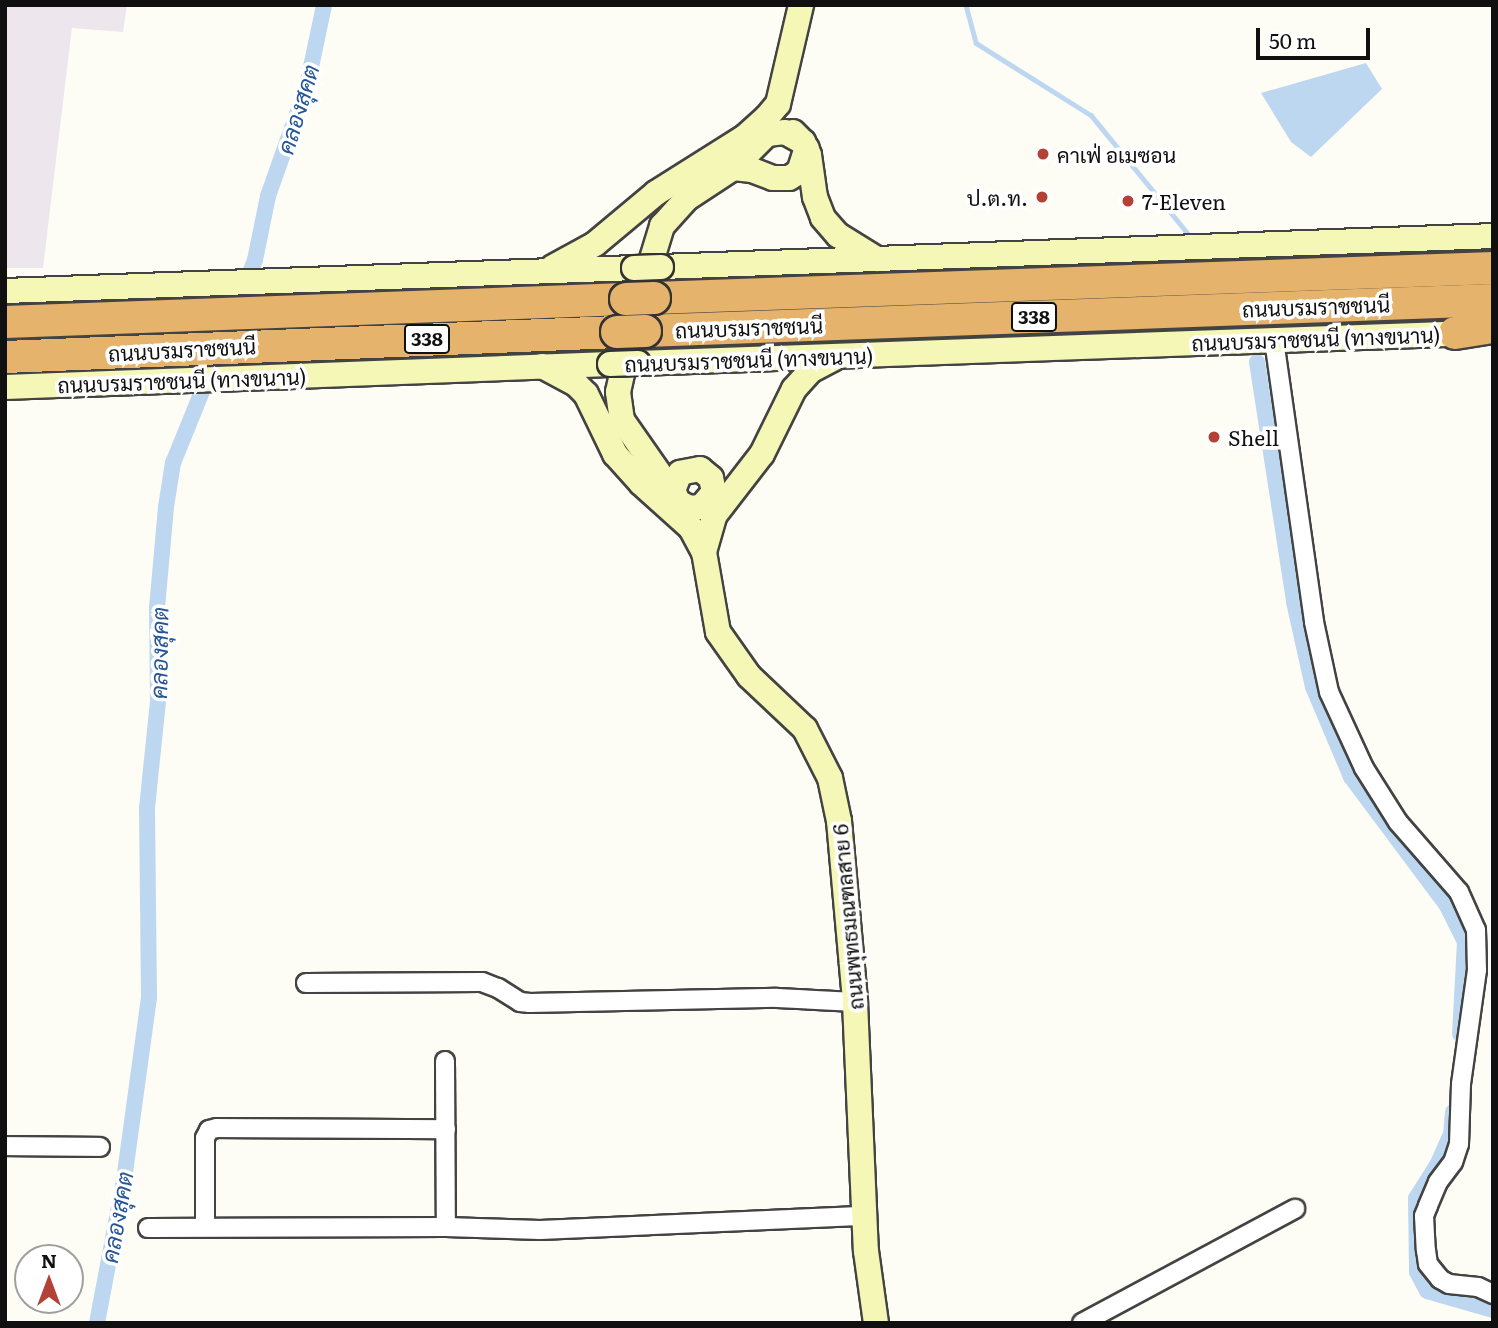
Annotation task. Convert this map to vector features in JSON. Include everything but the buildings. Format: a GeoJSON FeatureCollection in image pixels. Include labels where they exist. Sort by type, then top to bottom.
{"type":"FeatureCollection","features":[{"type":"Feature","properties":{"kind":"highway"},"geometry":{"type":"LineString","coordinates":[[1361,273],[1493,256]]}},
{"type":"Feature","properties":{"kind":"highway","name":"ถนนบรมราชชนนี"},"geometry":{"type":"LineString","coordinates":[[5,322],[1493,268]]}},
{"type":"Feature","properties":{"kind":"highway","name":"ถนนบรมราชชนนี"},"geometry":{"type":"LineString","coordinates":[[5,357],[202,347],[1493,300]]}},
{"type":"Feature","properties":{"kind":"highway"},"geometry":{"type":"LineString","coordinates":[[1455,333],[1493,327]]}},
{"type":"Feature","properties":{"kind":"main road"},"geometry":{"type":"LineString","coordinates":[[545,272],[584,251],[656,194],[746,136],[778,104],[801,5]]}},
{"type":"Feature","properties":{"kind":"main road"},"geometry":{"type":"LineString","coordinates":[[778,104],[801,140],[823,218],[838,235],[877,259]]}},
{"type":"Feature","properties":{"kind":"main road"},"geometry":{"type":"LineString","coordinates":[[746,136],[776,125],[801,140]]}},
{"type":"Feature","properties":{"kind":"main road"},"geometry":{"type":"LineString","coordinates":[[691,528],[676,499],[625,428],[618,401],[652,250],[662,226],[686,199],[733,168],[767,134],[785,132],[801,140]]}},
{"type":"Feature","properties":{"kind":"main road"},"geometry":{"type":"LineString","coordinates":[[733,168],[752,170],[773,178],[789,178],[799,172],[801,140]]}},
{"type":"Feature","properties":{"kind":"main road"},"geometry":{"type":"LineString","coordinates":[[5,291],[1493,236]]}},
{"type":"Feature","properties":{"kind":"main road","name":"ถนนบรมราชชนนี (ทางขนาน)"},"geometry":{"type":"LineString","coordinates":[[5,387],[1455,333],[1493,334]]}},
{"type":"Feature","properties":{"kind":"main road","name":"ถนนพุทธมณฑลสาย 6"},"geometry":{"type":"LineString","coordinates":[[704,552],[714,516],[767,446],[802,378],[819,364],[839,355]]}},
{"type":"Feature","properties":{"kind":"main road","name":"ถนนพุทธมณฑลสาย 6"},"geometry":{"type":"LineString","coordinates":[[542,366],[576,384],[586,394],[615,454],[641,483],[691,528],[704,552],[718,632],[749,676],[805,729],[830,778],[839,821],[855,1002],[865,1216],[869,1277],[876,1323]]}},
{"type":"Feature","properties":{"kind":"main road"},"geometry":{"type":"LineString","coordinates":[[676,499],[676,478],[693,468],[711,478],[711,498]]}},
{"type":"Feature","properties":{"kind":"main road"},"geometry":{"type":"LineString","coordinates":[[641,483],[695,508],[735,486]]}},
{"type":"Feature","properties":{"kind":"street"},"geometry":{"type":"LineString","coordinates":[[1274,340],[1314,622],[1329,692],[1364,768],[1398,822],[1459,892],[1476,930],[1477,970],[1461,1084],[1459,1144],[1453,1162],[1438,1182],[1424,1216],[1428,1264],[1440,1279],[1449,1284],[1478,1287],[1493,1294]]}},
{"type":"Feature","properties":{"kind":"street"},"geometry":{"type":"LineString","coordinates":[[306,983],[482,982],[520,1002],[530,1003],[776,998],[855,1002]]}},
{"type":"Feature","properties":{"kind":"street"},"geometry":{"type":"LineString","coordinates":[[444,1061],[446,1227]]}},
{"type":"Feature","properties":{"kind":"street"},"geometry":{"type":"LineString","coordinates":[[205,1227],[205,1138],[209,1130],[446,1129]]}},
{"type":"Feature","properties":{"kind":"street"},"geometry":{"type":"LineString","coordinates":[[5,1146],[100,1147]]}},
{"type":"Feature","properties":{"kind":"street"},"geometry":{"type":"LineString","coordinates":[[1082,1323],[1295,1209]]}},
{"type":"Feature","properties":{"kind":"street"},"geometry":{"type":"LineString","coordinates":[[148,1228],[446,1227],[540,1230],[865,1216]]}},
{"type":"Feature","properties":{"kind":"shaded area"},"geometry":{"type":"Polygon","coordinates":[[[5,5],[127,5],[123,32],[72,28],[43,268],[5,268],[5,5]]]}},
{"type":"Feature","properties":{"kind":"water"},"geometry":{"type":"Polygon","coordinates":[[[1366,63],[1382,89],[1311,157],[1291,142],[1261,93],[1366,63]]]}},
{"type":"Feature","properties":{"kind":"waterway","name":"คลองสุคต"},"geometry":{"type":"LineString","coordinates":[[232,317],[255,260],[268,196],[307,86],[324,5]]}},
{"type":"Feature","properties":{"kind":"waterway"},"geometry":{"type":"LineString","coordinates":[[966,5],[976,43],[1091,115],[1190,236]]}},
{"type":"Feature","properties":{"kind":"waterway","name":"คลองสุคต"},"geometry":{"type":"LineString","coordinates":[[97,1323],[124,1180],[149,998],[147,808],[158,701],[157,608],[166,507],[173,463],[221,345]]}},
{"type":"Feature","properties":{"kind":"waterway"},"geometry":{"type":"LineString","coordinates":[[1257,362],[1294,602],[1313,687],[1351,777],[1447,906],[1465,942],[1460,1034]]}},
{"type":"Feature","properties":{"kind":"waterway"},"geometry":{"type":"LineString","coordinates":[[1453,1112],[1451,1134],[1437,1165],[1416,1198],[1417,1272],[1427,1291],[1493,1310]]}},
{"type":"Feature","properties":{"kind":"place","name":"คาเฟ่ อเมซอน"},"geometry":{"type":"Point","coordinates":[1043,154]}},
{"type":"Feature","properties":{"kind":"place","name":"ป.ต.ท."},"geometry":{"type":"Point","coordinates":[1042,197]}},
{"type":"Feature","properties":{"kind":"place","name":"7-Eleven"},"geometry":{"type":"Point","coordinates":[1128,201]}},
{"type":"Feature","properties":{"kind":"place","name":"Shell"},"geometry":{"type":"Point","coordinates":[1214,437]}}]}
